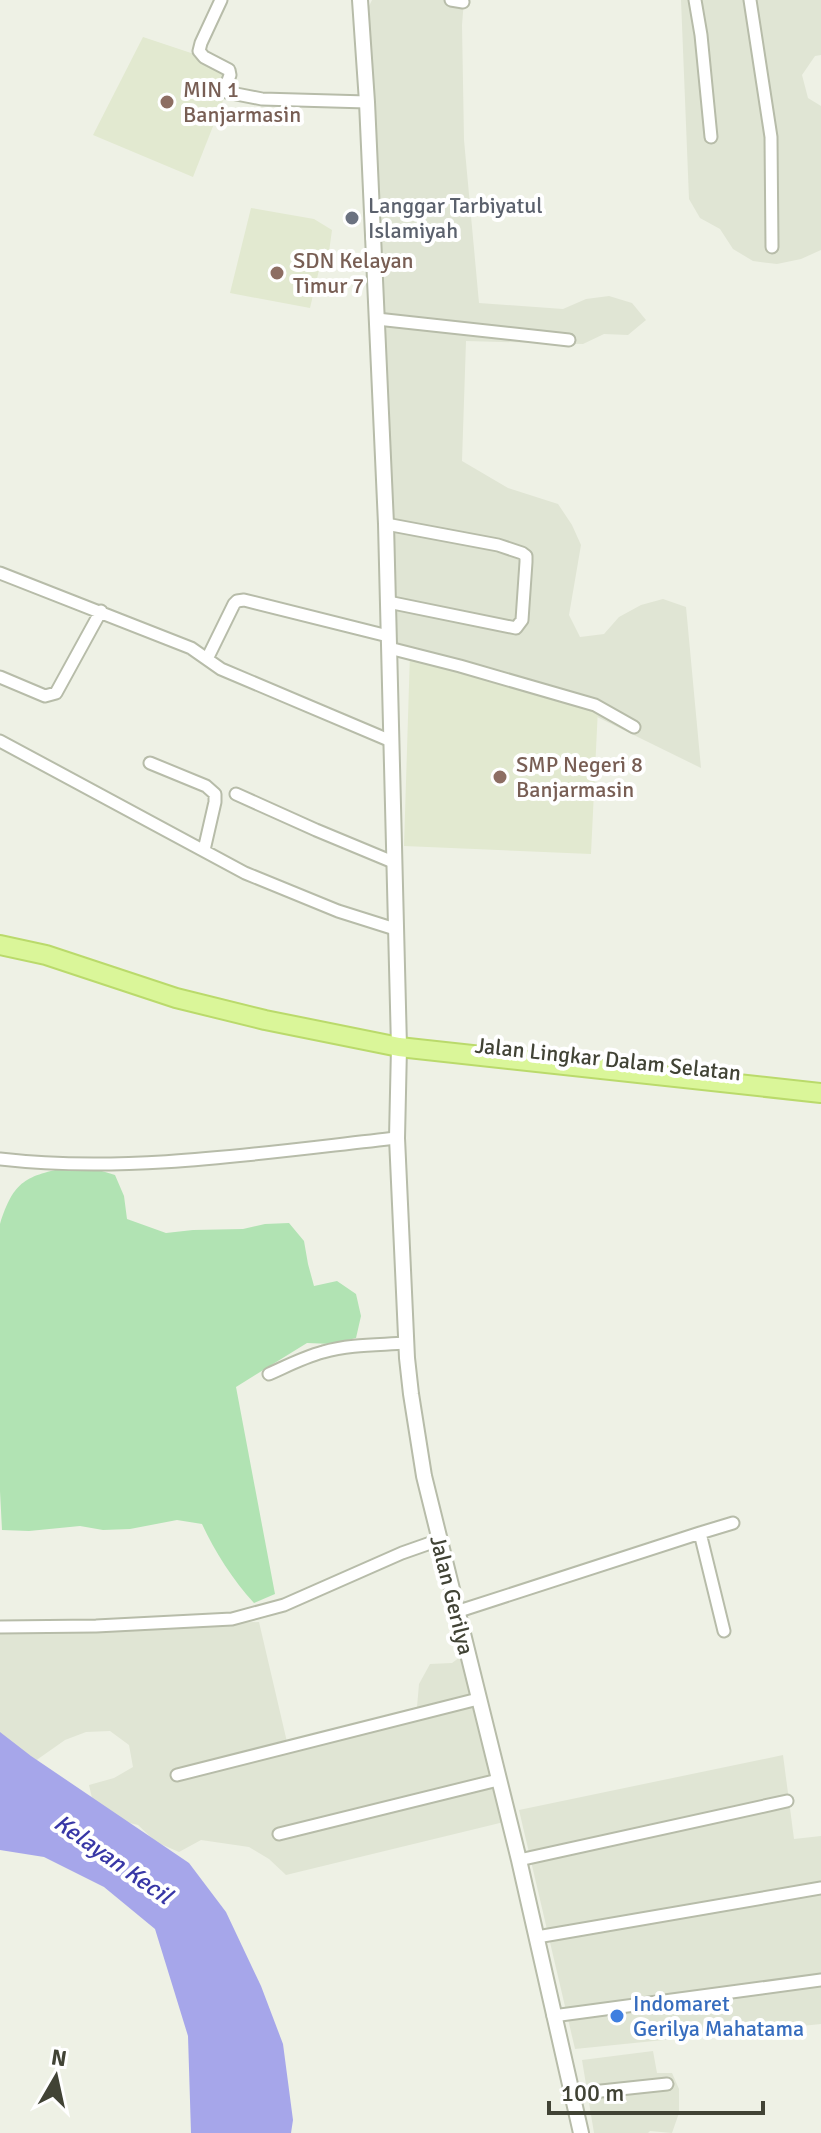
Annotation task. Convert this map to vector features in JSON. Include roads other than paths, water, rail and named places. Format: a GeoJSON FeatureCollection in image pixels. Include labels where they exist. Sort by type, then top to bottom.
{"type":"FeatureCollection","features":[{"type":"Feature","properties":{"kind":"main road","name":"Jalan Lingkar Dalam Selatan"},"geometry":{"type":"LineString","coordinates":[[0,945],[46,955],[176,998],[399,1047],[821,1093]]}},
{"type":"Feature","properties":{"kind":"main road","name":"Jalan Lingkar Dalam Selatan"},"geometry":{"type":"LineString","coordinates":[[399,1047],[406,1039],[821,1081]]}},
{"type":"Feature","properties":{"kind":"street"},"geometry":{"type":"LineString","coordinates":[[221,0],[199,51],[229,70],[226,92],[262,99],[367,102]]}},
{"type":"Feature","properties":{"kind":"street","name":"Jalan Gerilya"},"geometry":{"type":"LineString","coordinates":[[360,0],[386,524],[399,1047],[397,1138],[406,1343],[415,1431],[456,1612],[519,1860],[581,2133]]}},
{"type":"Feature","properties":{"kind":"street"},"geometry":{"type":"LineString","coordinates":[[695,0],[711,137]]}},
{"type":"Feature","properties":{"kind":"street"},"geometry":{"type":"LineString","coordinates":[[750,0],[771,137],[772,247]]}},
{"type":"Feature","properties":{"kind":"street"},"geometry":{"type":"LineString","coordinates":[[377,319],[569,340]]}},
{"type":"Feature","properties":{"kind":"street"},"geometry":{"type":"LineString","coordinates":[[386,524],[498,545],[526,556],[522,620],[516,628],[388,602]]}},
{"type":"Feature","properties":{"kind":"street"},"geometry":{"type":"LineString","coordinates":[[0,573],[191,648],[221,669],[391,741]]}},
{"type":"Feature","properties":{"kind":"street"},"geometry":{"type":"LineString","coordinates":[[207,659],[234,604],[244,600],[595,705],[634,727]]}},
{"type":"Feature","properties":{"kind":"street"},"geometry":{"type":"LineString","coordinates":[[0,677],[45,696],[56,693],[101,611]]}},
{"type":"Feature","properties":{"kind":"street"},"geometry":{"type":"LineString","coordinates":[[0,741],[245,873],[325,906],[395,929]]}},
{"type":"Feature","properties":{"kind":"street"},"geometry":{"type":"LineString","coordinates":[[150,763],[206,786],[215,794],[204,850]]}},
{"type":"Feature","properties":{"kind":"street"},"geometry":{"type":"LineString","coordinates":[[236,794],[393,862]]}},
{"type":"Feature","properties":{"kind":"street"},"geometry":{"type":"LineString","coordinates":[[0,1159],[135,1163],[397,1138]]}},
{"type":"Feature","properties":{"kind":"street"},"geometry":{"type":"LineString","coordinates":[[269,1374],[296,1361],[344,1347],[406,1343]]}},
{"type":"Feature","properties":{"kind":"street"},"geometry":{"type":"LineString","coordinates":[[456,1612],[733,1523]]}},
{"type":"Feature","properties":{"kind":"street"},"geometry":{"type":"LineString","coordinates":[[700,1533],[724,1631]]}},
{"type":"Feature","properties":{"kind":"street"},"geometry":{"type":"LineString","coordinates":[[0,1627],[232,1619],[284,1605],[439,1540]]}},
{"type":"Feature","properties":{"kind":"street"},"geometry":{"type":"LineString","coordinates":[[177,1775],[478,1699]]}},
{"type":"Feature","properties":{"kind":"street"},"geometry":{"type":"LineString","coordinates":[[279,1834],[498,1780]]}},
{"type":"Feature","properties":{"kind":"street"},"geometry":{"type":"LineString","coordinates":[[519,1860],[787,1801]]}},
{"type":"Feature","properties":{"kind":"street"},"geometry":{"type":"LineString","coordinates":[[537,1937],[821,1888]]}},
{"type":"Feature","properties":{"kind":"street"},"geometry":{"type":"LineString","coordinates":[[553,2016],[821,1980]]}},
{"type":"Feature","properties":{"kind":"street"},"geometry":{"type":"LineString","coordinates":[[573,2094],[667,2084]]}},
{"type":"Feature","properties":{"kind":"water","name":"Kelayan Kecil"},"geometry":{"type":"Polygon","coordinates":[[[0,1732],[189,1863],[226,1912],[261,1986],[283,2044],[293,2120],[291,2133],[191,2133],[188,2036],[155,1929],[104,1887],[44,1857],[0,1850],[0,1732]]]}},
{"type":"Feature","properties":{"kind":"place","name":"MIN 1 Banjarmasin"},"geometry":{"type":"Point","coordinates":[167,102]}},
{"type":"Feature","properties":{"kind":"place","name":"Langgar Tarbiyatul Islamiyah"},"geometry":{"type":"Point","coordinates":[352,218]}},
{"type":"Feature","properties":{"kind":"place","name":"SDN Kelayan Timur 7"},"geometry":{"type":"Point","coordinates":[277,273]}},
{"type":"Feature","properties":{"kind":"place","name":"SMP Negeri 8 Banjarmasin"},"geometry":{"type":"Point","coordinates":[500,777]}},
{"type":"Feature","properties":{"kind":"place","name":"Indomaret Gerilya Mahatama"},"geometry":{"type":"Point","coordinates":[617,2016]}}]}
